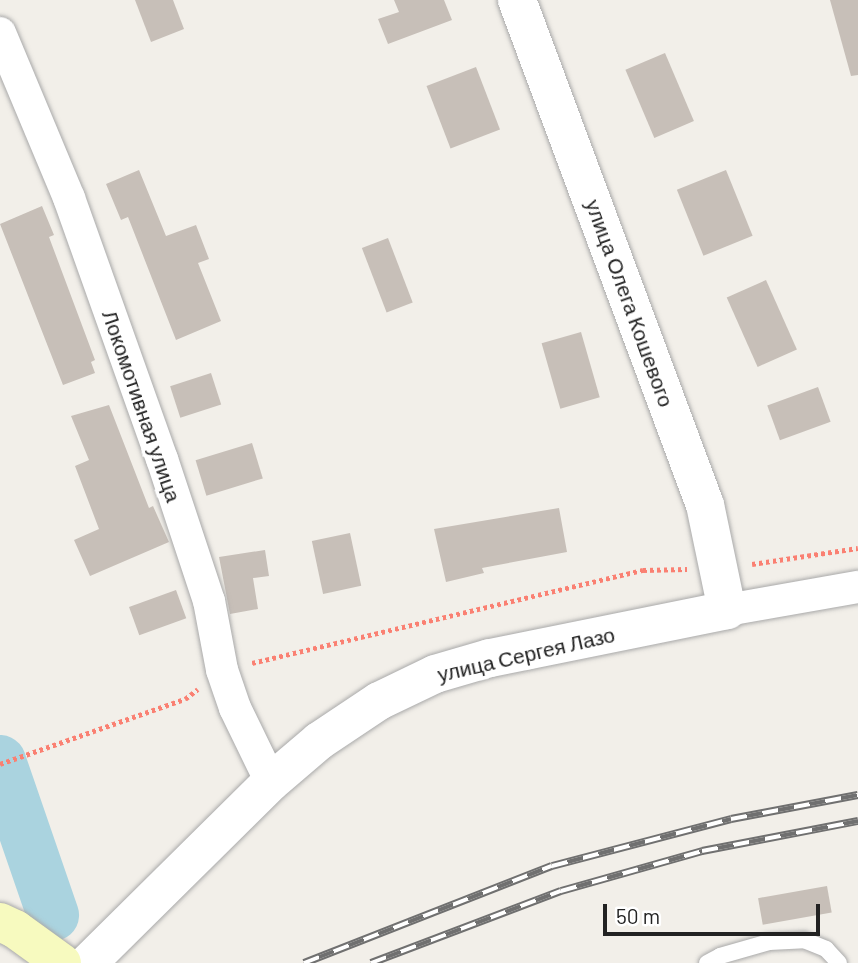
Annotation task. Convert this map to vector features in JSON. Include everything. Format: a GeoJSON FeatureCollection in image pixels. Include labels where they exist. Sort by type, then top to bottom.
{"type":"FeatureCollection","features":[{"type":"Feature","properties":{"kind":"main road"},"geometry":{"type":"LineString","coordinates":[[0,922],[15,929],[62,963]]}},
{"type":"Feature","properties":{"kind":"street","name":"улица Олега Кошевого"},"geometry":{"type":"LineString","coordinates":[[517,0],[705,505],[727,610]]}},
{"type":"Feature","properties":{"kind":"street","name":"Локомотивная улица"},"geometry":{"type":"LineString","coordinates":[[0,33],[69,198],[162,459],[209,601],[222,670],[234,708],[271,782]]}},
{"type":"Feature","properties":{"kind":"street","name":"улица Сергея Лазо"},"geometry":{"type":"LineString","coordinates":[[88,963],[271,782],[319,741],[369,708],[435,674],[490,658],[727,610],[858,587]]}},
{"type":"Feature","properties":{"kind":"lane"},"geometry":{"type":"LineString","coordinates":[[707,963],[720,956],[769,942],[804,940],[825,949],[839,963]]}},
{"type":"Feature","properties":{"kind":"path"},"geometry":{"type":"LineString","coordinates":[[0,765],[185,699],[222,670],[643,570],[720,569],[858,548]]}},
{"type":"Feature","properties":{"kind":"building"},"geometry":{"type":"Polygon","coordinates":[[[135,0],[173,0],[184,29],[151,42],[135,0]]]}},
{"type":"Feature","properties":{"kind":"building"},"geometry":{"type":"Polygon","coordinates":[[[394,0],[444,0],[452,20],[388,44],[378,19],[399,12],[394,0]]]}},
{"type":"Feature","properties":{"kind":"building"},"geometry":{"type":"Polygon","coordinates":[[[830,0],[858,0],[858,75],[851,76],[830,0]]]}},
{"type":"Feature","properties":{"kind":"building"},"geometry":{"type":"Polygon","coordinates":[[[665,53],[694,121],[654,138],[625,70],[665,53]]]}},
{"type":"Feature","properties":{"kind":"building"},"geometry":{"type":"Polygon","coordinates":[[[476,67],[500,130],[451,149],[427,86],[476,67]]]}},
{"type":"Feature","properties":{"kind":"building"},"geometry":{"type":"Polygon","coordinates":[[[139,170],[166,236],[196,225],[209,259],[198,263],[221,321],[176,340],[128,217],[121,220],[106,184],[139,170]]]}},
{"type":"Feature","properties":{"kind":"building"},"geometry":{"type":"Polygon","coordinates":[[[726,170],[753,236],[703,256],[677,190],[726,170]]]}},
{"type":"Feature","properties":{"kind":"building"},"geometry":{"type":"Polygon","coordinates":[[[42,206],[54,235],[49,237],[95,360],[91,362],[95,373],[63,385],[0,224],[42,206]]]}},
{"type":"Feature","properties":{"kind":"building"},"geometry":{"type":"Polygon","coordinates":[[[388,238],[413,302],[387,312],[362,248],[388,238]]]}},
{"type":"Feature","properties":{"kind":"building"},"geometry":{"type":"Polygon","coordinates":[[[766,280],[797,349],[758,367],[727,297],[766,280]]]}},
{"type":"Feature","properties":{"kind":"building"},"geometry":{"type":"Polygon","coordinates":[[[581,332],[600,397],[560,409],[542,343],[581,332]]]}},
{"type":"Feature","properties":{"kind":"building"},"geometry":{"type":"Polygon","coordinates":[[[211,373],[221,404],[180,418],[170,386],[211,373]]]}},
{"type":"Feature","properties":{"kind":"building"},"geometry":{"type":"Polygon","coordinates":[[[818,387],[831,422],[780,440],[767,405],[818,387]]]}},
{"type":"Feature","properties":{"kind":"building"},"geometry":{"type":"Polygon","coordinates":[[[109,405],[149,508],[153,506],[169,542],[90,576],[74,540],[99,529],[75,466],[89,460],[71,416],[109,405]]]}},
{"type":"Feature","properties":{"kind":"building"},"geometry":{"type":"Polygon","coordinates":[[[252,443],[263,478],[206,496],[196,460],[252,443]]]}},
{"type":"Feature","properties":{"kind":"building"},"geometry":{"type":"Polygon","coordinates":[[[559,508],[567,552],[482,568],[484,573],[446,582],[434,529],[559,508]]]}},
{"type":"Feature","properties":{"kind":"building"},"geometry":{"type":"Polygon","coordinates":[[[350,533],[361,586],[323,594],[312,541],[350,533]]]}},
{"type":"Feature","properties":{"kind":"building"},"geometry":{"type":"Polygon","coordinates":[[[265,550],[269,576],[253,578],[258,609],[230,614],[219,557],[265,550]]]}},
{"type":"Feature","properties":{"kind":"building"},"geometry":{"type":"Polygon","coordinates":[[[176,590],[186,618],[139,635],[129,607],[176,590]]]}},
{"type":"Feature","properties":{"kind":"building"},"geometry":{"type":"Polygon","coordinates":[[[827,886],[832,913],[763,925],[758,898],[827,886]]]}},
{"type":"Feature","properties":{"kind":"waterway"},"geometry":{"type":"LineString","coordinates":[[0,761],[53,915]]}},
{"type":"Feature","properties":{"kind":"railway"},"geometry":{"type":"LineString","coordinates":[[304,963],[552,866],[731,819],[858,795]]}},
{"type":"Feature","properties":{"kind":"railway"},"geometry":{"type":"LineString","coordinates":[[371,963],[561,891],[702,851],[858,821]]}}]}
